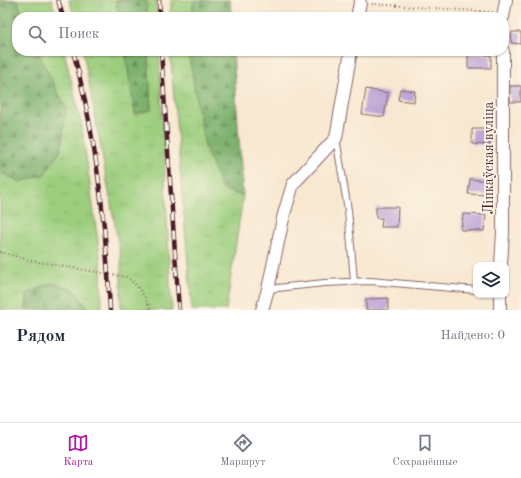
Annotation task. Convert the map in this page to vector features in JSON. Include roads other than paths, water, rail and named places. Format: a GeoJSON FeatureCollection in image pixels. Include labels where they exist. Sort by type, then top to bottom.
{"type":"FeatureCollection","features":[{"type":"Feature","properties":{"kind":"street"},"geometry":{"type":"LineString","coordinates":[[504,12],[506,0]]}},
{"type":"Feature","properties":{"kind":"street"},"geometry":{"type":"LineString","coordinates":[[358,12],[360,3]]}},
{"type":"Feature","properties":{"kind":"street"},"geometry":{"type":"LineString","coordinates":[[262,310],[284,214],[293,184],[336,138],[350,56]]}},
{"type":"Feature","properties":{"kind":"street","name":"Ліпкаўская вуліца"},"geometry":{"type":"LineString","coordinates":[[501,262],[503,56]]}},
{"type":"Feature","properties":{"kind":"street"},"geometry":{"type":"LineString","coordinates":[[500,298],[500,310]]}},
{"type":"Feature","properties":{"kind":"lane"},"geometry":{"type":"LineString","coordinates":[[336,138],[348,210],[354,282]]}},
{"type":"Feature","properties":{"kind":"lane"},"geometry":{"type":"LineString","coordinates":[[268,289],[324,283],[370,281],[473,290]]}},
{"type":"Feature","properties":{"kind":"railway"},"geometry":{"type":"LineString","coordinates":[[58,0],[62,12]]}},
{"type":"Feature","properties":{"kind":"railway"},"geometry":{"type":"LineString","coordinates":[[159,0],[160,12]]}},
{"type":"Feature","properties":{"kind":"railway"},"geometry":{"type":"LineString","coordinates":[[74,56],[88,115],[99,179],[106,245],[110,310]]}},
{"type":"Feature","properties":{"kind":"railway"},"geometry":{"type":"LineString","coordinates":[[161,56],[179,310]]}}]}
